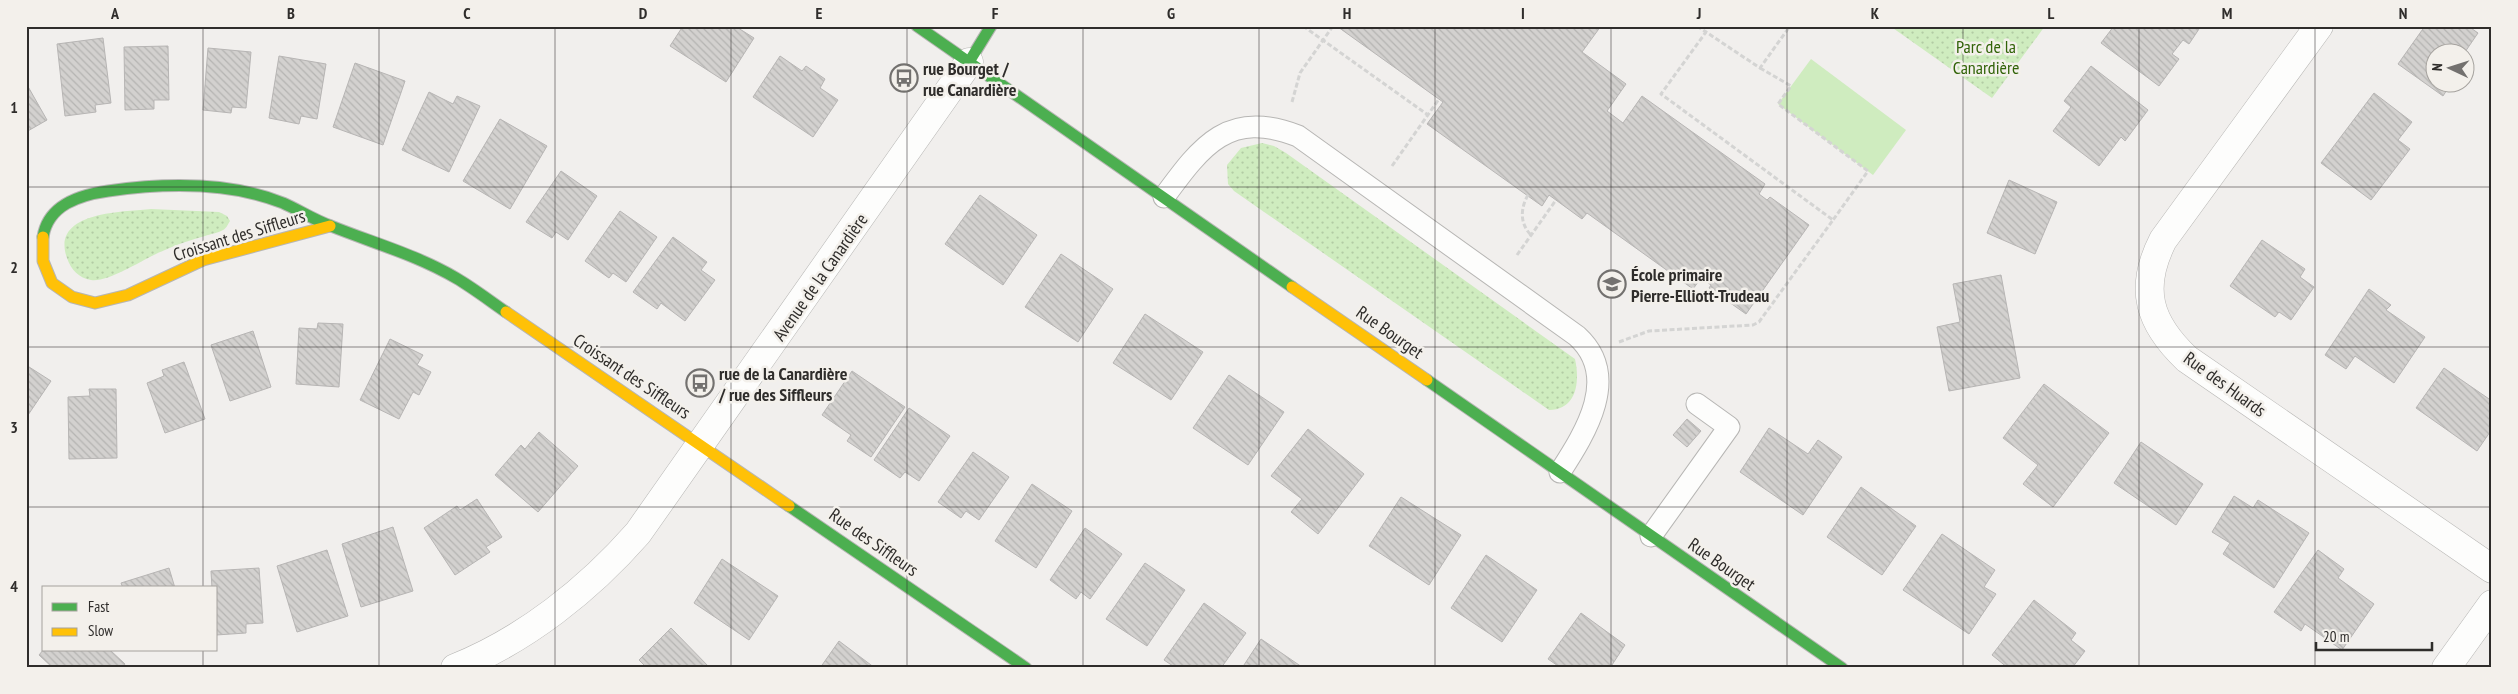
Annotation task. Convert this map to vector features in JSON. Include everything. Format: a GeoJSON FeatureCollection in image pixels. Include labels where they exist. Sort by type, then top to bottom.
{"type":"FeatureCollection","features":[{"type":"Feature","properties":{"kind":"street","name":"Rue Bourget"},"geometry":{"type":"LineString","coordinates":[[917,26],[1842,668]]}},
{"type":"Feature","properties":{"kind":"street","name":"Avenue de la Canardière"},"geometry":{"type":"LineString","coordinates":[[455,668],[485,654],[532,627],[597,576],[638,534],[969,62],[991,26]]}},
{"type":"Feature","properties":{"kind":"street","name":"Rue des Huards"},"geometry":{"type":"LineString","coordinates":[[2319,26],[2162,240],[2150,272],[2149,291],[2152,310],[2160,328],[2187,359],[2492,569]]}},
{"type":"Feature","properties":{"kind":"street","name":"Croissant des Siffleurs"},"geometry":{"type":"LineString","coordinates":[[330,226],[278,242],[205,259],[174,271],[128,294],[103,302],[88,302],[72,298],[60,290],[49,278],[43,263],[42,247],[49,217],[61,205],[76,197],[133,187],[186,186],[233,190],[283,203],[330,226],[373,240],[456,278],[702,444]]}},
{"type":"Feature","properties":{"kind":"street","name":"Rue des Siffleurs"},"geometry":{"type":"LineString","coordinates":[[702,444],[1026,668]]}},
{"type":"Feature","properties":{"kind":"street"},"geometry":{"type":"LineString","coordinates":[[2446,668],[2492,604]]}},
{"type":"Feature","properties":{"kind":"lane"},"geometry":{"type":"LineString","coordinates":[[1164,197],[1188,164],[1205,145],[1232,129],[1249,126],[1282,130],[1298,136],[1589,346],[1598,373],[1594,407],[1582,437],[1560,472]]}},
{"type":"Feature","properties":{"kind":"lane"},"geometry":{"type":"LineString","coordinates":[[1651,536],[1729,427],[1697,404]]}},
{"type":"Feature","properties":{"kind":"path"},"geometry":{"type":"LineString","coordinates":[[1302,26],[1428,115]]}},
{"type":"Feature","properties":{"kind":"path"},"geometry":{"type":"LineString","coordinates":[[1293,98],[1300,73],[1333,26]]}},
{"type":"Feature","properties":{"kind":"path"},"geometry":{"type":"LineString","coordinates":[[1622,340],[1649,332],[1753,325],[1759,322],[1868,172],[1778,104],[1791,86],[1760,68],[1697,26]]}},
{"type":"Feature","properties":{"kind":"path"},"geometry":{"type":"LineString","coordinates":[[1760,68],[1790,26]]}},
{"type":"Feature","properties":{"kind":"path"},"geometry":{"type":"LineString","coordinates":[[1706,32],[1661,94],[1833,220]]}},
{"type":"Feature","properties":{"kind":"path"},"geometry":{"type":"LineString","coordinates":[[1391,167],[1439,99]]}},
{"type":"Feature","properties":{"kind":"path"},"geometry":{"type":"LineString","coordinates":[[1528,196],[1522,215],[1526,230],[1531,235]]}},
{"type":"Feature","properties":{"kind":"path"},"geometry":{"type":"LineString","coordinates":[[1516,255],[1556,200]]}},
{"type":"Feature","properties":{"kind":"green space","name":"Parc de la Canardière"},"geometry":{"type":"Polygon","coordinates":[[[1890,26],[2045,26],[1992,98],[1890,26]]]}},
{"type":"Feature","properties":{"kind":"green space"},"geometry":{"type":"Polygon","coordinates":[[[1811,59],[1906,130],[1873,175],[1778,104],[1811,59]]]}},
{"type":"Feature","properties":{"kind":"green space"},"geometry":{"type":"Polygon","coordinates":[[[1262,143],[1274,146],[1286,153],[1575,359],[1577,376],[1571,400],[1558,409],[1549,410],[1234,191],[1228,184],[1227,165],[1241,148],[1262,143]]]}},
{"type":"Feature","properties":{"kind":"green space"},"geometry":{"type":"Polygon","coordinates":[[[151,209],[219,212],[227,216],[230,221],[225,229],[221,231],[157,253],[107,278],[91,280],[73,270],[67,258],[65,243],[69,231],[79,223],[108,213],[151,209]]]}},
{"type":"Feature","properties":{"kind":"building"},"geometry":{"type":"Polygon","coordinates":[[[683,26],[735,26],[754,38],[726,82],[670,46],[683,26]]]}},
{"type":"Feature","properties":{"kind":"building"},"geometry":{"type":"Polygon","coordinates":[[[1601,26],[1582,52],[1626,84],[1607,111],[1623,123],[1642,96],[1765,184],[1759,194],[1767,200],[1770,197],[1809,225],[1746,314],[1709,288],[1711,285],[1701,278],[1693,289],[1587,213],[1582,219],[1549,195],[1542,206],[1427,124],[1443,102],[1338,27],[1601,26]]]}},
{"type":"Feature","properties":{"kind":"building"},"geometry":{"type":"Polygon","coordinates":[[[2114,26],[2201,26],[2189,44],[2183,40],[2172,54],[2179,59],[2159,86],[2101,43],[2114,26]]]}},
{"type":"Feature","properties":{"kind":"building"},"geometry":{"type":"Polygon","coordinates":[[[2425,26],[2468,26],[2478,33],[2472,42],[2426,42],[2426,84],[2398,64],[2425,26]]]}},
{"type":"Feature","properties":{"kind":"building"},"geometry":{"type":"Polygon","coordinates":[[[103,38],[111,103],[95,105],[96,112],[65,116],[57,44],[103,38]]]}},
{"type":"Feature","properties":{"kind":"building"},"geometry":{"type":"Polygon","coordinates":[[[168,46],[169,100],[154,100],[154,109],[125,110],[124,47],[168,46]]]}},
{"type":"Feature","properties":{"kind":"building"},"geometry":{"type":"Polygon","coordinates":[[[208,48],[251,52],[246,108],[232,107],[231,113],[203,110],[208,48]]]}},
{"type":"Feature","properties":{"kind":"building"},"geometry":{"type":"Polygon","coordinates":[[[279,56],[326,64],[317,119],[301,116],[299,124],[269,118],[279,56]]]}},
{"type":"Feature","properties":{"kind":"building"},"geometry":{"type":"Polygon","coordinates":[[[780,56],[802,71],[806,66],[825,79],[820,88],[838,100],[813,137],[753,97],[780,56]]]}},
{"type":"Feature","properties":{"kind":"building"},"geometry":{"type":"Polygon","coordinates":[[[355,63],[405,81],[383,145],[333,127],[355,63]]]}},
{"type":"Feature","properties":{"kind":"building"},"geometry":{"type":"Polygon","coordinates":[[[2091,66],[2148,110],[2125,141],[2121,137],[2099,166],[2053,131],[2071,107],[2064,101],[2091,66]]]}},
{"type":"Feature","properties":{"kind":"building"},"geometry":{"type":"Polygon","coordinates":[[[26,83],[47,120],[26,132],[26,83]]]}},
{"type":"Feature","properties":{"kind":"building"},"geometry":{"type":"Polygon","coordinates":[[[429,92],[453,104],[457,96],[480,106],[449,172],[402,150],[429,92]]]}},
{"type":"Feature","properties":{"kind":"building"},"geometry":{"type":"Polygon","coordinates":[[[2437,92],[2446,92],[2443,96],[2437,92]]]}},
{"type":"Feature","properties":{"kind":"building"},"geometry":{"type":"Polygon","coordinates":[[[2374,93],[2412,122],[2398,140],[2410,149],[2371,200],[2321,163],[2374,93]]]}},
{"type":"Feature","properties":{"kind":"building"},"geometry":{"type":"Polygon","coordinates":[[[500,119],[547,146],[510,209],[463,181],[500,119]]]}},
{"type":"Feature","properties":{"kind":"building"},"geometry":{"type":"Polygon","coordinates":[[[561,171],[597,196],[568,240],[556,232],[552,238],[526,222],[561,171]]]}},
{"type":"Feature","properties":{"kind":"building"},"geometry":{"type":"Polygon","coordinates":[[[2009,180],[2057,202],[2035,254],[1987,233],[2009,180]]]}},
{"type":"Feature","properties":{"kind":"building"},"geometry":{"type":"Polygon","coordinates":[[[980,195],[1037,235],[1003,285],[945,244],[980,195]]]}},
{"type":"Feature","properties":{"kind":"building"},"geometry":{"type":"Polygon","coordinates":[[[620,211],[657,237],[626,282],[613,273],[609,278],[585,261],[620,211]]]}},
{"type":"Feature","properties":{"kind":"building"},"geometry":{"type":"Polygon","coordinates":[[[673,237],[707,262],[701,270],[715,280],[685,321],[661,303],[657,309],[633,292],[673,237]]]}},
{"type":"Feature","properties":{"kind":"building"},"geometry":{"type":"Polygon","coordinates":[[[2262,240],[2305,269],[2300,277],[2314,287],[2291,320],[2279,312],[2275,317],[2230,286],[2262,240]]]}},
{"type":"Feature","properties":{"kind":"building"},"geometry":{"type":"Polygon","coordinates":[[[1061,254],[1113,289],[1078,342],[1025,307],[1061,254]]]}},
{"type":"Feature","properties":{"kind":"building"},"geometry":{"type":"Polygon","coordinates":[[[2001,275],[2020,378],[1949,391],[1937,327],[1960,322],[1953,284],[2001,275]]]}},
{"type":"Feature","properties":{"kind":"building"},"geometry":{"type":"Polygon","coordinates":[[[2369,289],[2391,305],[2386,310],[2425,337],[2394,383],[2355,356],[2346,369],[2325,355],[2369,289]]]}},
{"type":"Feature","properties":{"kind":"building"},"geometry":{"type":"Polygon","coordinates":[[[1145,314],[1203,352],[1171,400],[1113,363],[1145,314]]]}},
{"type":"Feature","properties":{"kind":"building"},"geometry":{"type":"Polygon","coordinates":[[[318,323],[343,324],[339,387],[296,384],[299,328],[317,329],[318,323]]]}},
{"type":"Feature","properties":{"kind":"building"},"geometry":{"type":"Polygon","coordinates":[[[253,331],[271,387],[230,401],[211,345],[253,331]]]}},
{"type":"Feature","properties":{"kind":"building"},"geometry":{"type":"Polygon","coordinates":[[[390,339],[423,355],[417,365],[431,372],[419,395],[413,392],[399,419],[360,400],[390,339]]]}},
{"type":"Feature","properties":{"kind":"building"},"geometry":{"type":"Polygon","coordinates":[[[184,362],[205,419],[165,433],[147,383],[164,376],[162,370],[184,362]]]}},
{"type":"Feature","properties":{"kind":"building"},"geometry":{"type":"Polygon","coordinates":[[[26,365],[51,381],[26,418],[26,365]]]}},
{"type":"Feature","properties":{"kind":"building"},"geometry":{"type":"Polygon","coordinates":[[[2444,368],[2492,401],[2492,429],[2477,451],[2416,408],[2444,368]]]}},
{"type":"Feature","properties":{"kind":"building"},"geometry":{"type":"Polygon","coordinates":[[[852,371],[905,407],[871,457],[847,441],[851,435],[822,415],[852,371]]]}},
{"type":"Feature","properties":{"kind":"building"},"geometry":{"type":"Polygon","coordinates":[[[1229,375],[1284,412],[1248,465],[1193,428],[1229,375]]]}},
{"type":"Feature","properties":{"kind":"building"},"geometry":{"type":"Polygon","coordinates":[[[2044,384],[2109,433],[2053,507],[2023,484],[2038,465],[2003,438],[2044,384]]]}},
{"type":"Feature","properties":{"kind":"building"},"geometry":{"type":"Polygon","coordinates":[[[89,389],[116,389],[117,458],[69,459],[68,397],[90,396],[89,389]]]}},
{"type":"Feature","properties":{"kind":"building"},"geometry":{"type":"Polygon","coordinates":[[[909,408],[950,436],[919,481],[905,472],[900,478],[874,460],[909,408]]]}},
{"type":"Feature","properties":{"kind":"building"},"geometry":{"type":"Polygon","coordinates":[[[1687,419],[1701,431],[1687,447],[1673,435],[1687,419]]]}},
{"type":"Feature","properties":{"kind":"building"},"geometry":{"type":"Polygon","coordinates":[[[1769,428],[1808,454],[1818,440],[1842,457],[1803,515],[1740,472],[1769,428]]]}},
{"type":"Feature","properties":{"kind":"building"},"geometry":{"type":"Polygon","coordinates":[[[1308,429],[1364,474],[1318,534],[1291,512],[1302,499],[1271,476],[1308,429]]]}},
{"type":"Feature","properties":{"kind":"building"},"geometry":{"type":"Polygon","coordinates":[[[539,432],[578,466],[538,512],[495,475],[521,445],[525,449],[539,432]]]}},
{"type":"Feature","properties":{"kind":"building"},"geometry":{"type":"Polygon","coordinates":[[[2141,442],[2203,484],[2176,525],[2114,483],[2141,442]]]}},
{"type":"Feature","properties":{"kind":"building"},"geometry":{"type":"Polygon","coordinates":[[[973,452],[1009,477],[979,520],[966,511],[961,518],[938,502],[973,452]]]}},
{"type":"Feature","properties":{"kind":"building"},"geometry":{"type":"Polygon","coordinates":[[[1032,484],[1072,511],[1036,568],[995,541],[1032,484]]]}},
{"type":"Feature","properties":{"kind":"building"},"geometry":{"type":"Polygon","coordinates":[[[1861,487],[1916,526],[1882,575],[1827,537],[1861,487]]]}},
{"type":"Feature","properties":{"kind":"building"},"geometry":{"type":"Polygon","coordinates":[[[2234,496],[2253,508],[2258,500],[2309,533],[2274,588],[2223,554],[2230,543],[2212,532],[2234,496]]]}},
{"type":"Feature","properties":{"kind":"building"},"geometry":{"type":"Polygon","coordinates":[[[1401,497],[1461,535],[1429,585],[1369,546],[1401,497]]]}},
{"type":"Feature","properties":{"kind":"building"},"geometry":{"type":"Polygon","coordinates":[[[477,499],[502,537],[486,547],[490,552],[455,575],[424,528],[457,506],[460,510],[477,499]]]}},
{"type":"Feature","properties":{"kind":"building"},"geometry":{"type":"Polygon","coordinates":[[[393,527],[413,591],[361,607],[342,544],[393,527]]]}},
{"type":"Feature","properties":{"kind":"building"},"geometry":{"type":"Polygon","coordinates":[[[1085,528],[1122,554],[1090,599],[1081,592],[1076,599],[1050,580],[1085,528]]]}},
{"type":"Feature","properties":{"kind":"building"},"geometry":{"type":"Polygon","coordinates":[[[1942,534],[1995,570],[1984,587],[1996,594],[1969,634],[1903,590],[1942,534]]]}},
{"type":"Feature","properties":{"kind":"building"},"geometry":{"type":"Polygon","coordinates":[[[327,550],[348,616],[297,632],[277,566],[327,550]]]}},
{"type":"Feature","properties":{"kind":"building"},"geometry":{"type":"Polygon","coordinates":[[[2318,550],[2344,569],[2338,578],[2374,604],[2342,650],[2305,624],[2301,631],[2274,612],[2318,550]]]}},
{"type":"Feature","properties":{"kind":"building"},"geometry":{"type":"Polygon","coordinates":[[[1486,555],[1537,590],[1502,642],[1451,608],[1486,555]]]}},
{"type":"Feature","properties":{"kind":"building"},"geometry":{"type":"Polygon","coordinates":[[[722,559],[778,596],[749,640],[694,603],[722,559]]]}},
{"type":"Feature","properties":{"kind":"building"},"geometry":{"type":"Polygon","coordinates":[[[1145,563],[1185,590],[1147,646],[1106,619],[1145,563]]]}},
{"type":"Feature","properties":{"kind":"building"},"geometry":{"type":"Polygon","coordinates":[[[169,568],[174,586],[122,586],[121,583],[169,568]]]}},
{"type":"Feature","properties":{"kind":"building"},"geometry":{"type":"Polygon","coordinates":[[[259,568],[263,623],[246,624],[246,633],[218,635],[218,586],[212,586],[211,571],[259,568]]]}},
{"type":"Feature","properties":{"kind":"building"},"geometry":{"type":"Polygon","coordinates":[[[2034,600],[2076,633],[2071,640],[2085,651],[2072,668],[2008,668],[1992,655],[2034,600]]]}},
{"type":"Feature","properties":{"kind":"building"},"geometry":{"type":"Polygon","coordinates":[[[1204,603],[1246,633],[1221,668],[1176,668],[1164,660],[1204,603]]]}},
{"type":"Feature","properties":{"kind":"building"},"geometry":{"type":"Polygon","coordinates":[[[1581,613],[1625,645],[1610,668],[1561,668],[1548,659],[1581,613]]]}},
{"type":"Feature","properties":{"kind":"building"},"geometry":{"type":"Polygon","coordinates":[[[671,628],[710,668],[647,668],[639,660],[671,628]]]}},
{"type":"Feature","properties":{"kind":"building"},"geometry":{"type":"Polygon","coordinates":[[[1261,639],[1302,667],[1302,668],[1242,668],[1261,639]]]}},
{"type":"Feature","properties":{"kind":"building"},"geometry":{"type":"Polygon","coordinates":[[[839,641],[875,668],[820,668],[839,641]]]}},
{"type":"Feature","properties":{"kind":"building"},"geometry":{"type":"Polygon","coordinates":[[[42,651],[112,652],[125,664],[122,668],[53,668],[39,655],[42,651]]]}},
{"type":"Feature","properties":{"kind":"traffic: fast"},"geometry":{"type":"LineString","coordinates":[[917,26],[1292,287]]}},
{"type":"Feature","properties":{"kind":"traffic: fast"},"geometry":{"type":"LineString","coordinates":[[969,62],[991,26]]}},
{"type":"Feature","properties":{"kind":"traffic: fast"},"geometry":{"type":"LineString","coordinates":[[43,237],[46,226],[58,209],[66,203],[86,195],[152,186],[218,187],[262,196],[283,203],[325,224],[426,263],[462,282],[506,312]]}},
{"type":"Feature","properties":{"kind":"traffic: fast"},"geometry":{"type":"LineString","coordinates":[[1427,380],[1842,668]]}},
{"type":"Feature","properties":{"kind":"traffic: fast"},"geometry":{"type":"LineString","coordinates":[[789,506],[1026,668]]}},
{"type":"Feature","properties":{"kind":"traffic: slow"},"geometry":{"type":"LineString","coordinates":[[43,237],[43,261],[52,283],[72,297],[95,303],[128,295],[203,260],[330,226]]}},
{"type":"Feature","properties":{"kind":"traffic: slow"},"geometry":{"type":"LineString","coordinates":[[1292,287],[1427,380]]}},
{"type":"Feature","properties":{"kind":"traffic: slow"},"geometry":{"type":"LineString","coordinates":[[506,312],[789,506]]}},
{"type":"Feature","properties":{"kind":"place","name":"rue Bourget / rue Canardière"},"geometry":{"type":"Point","coordinates":[904,78]}},
{"type":"Feature","properties":{"kind":"place","name":"École primaire Pierre-Elliott-Trudeau"},"geometry":{"type":"Point","coordinates":[1612,284]}},
{"type":"Feature","properties":{"kind":"place","name":"rue de la Canardière / rue des Siffleurs"},"geometry":{"type":"Point","coordinates":[700,383]}}]}
